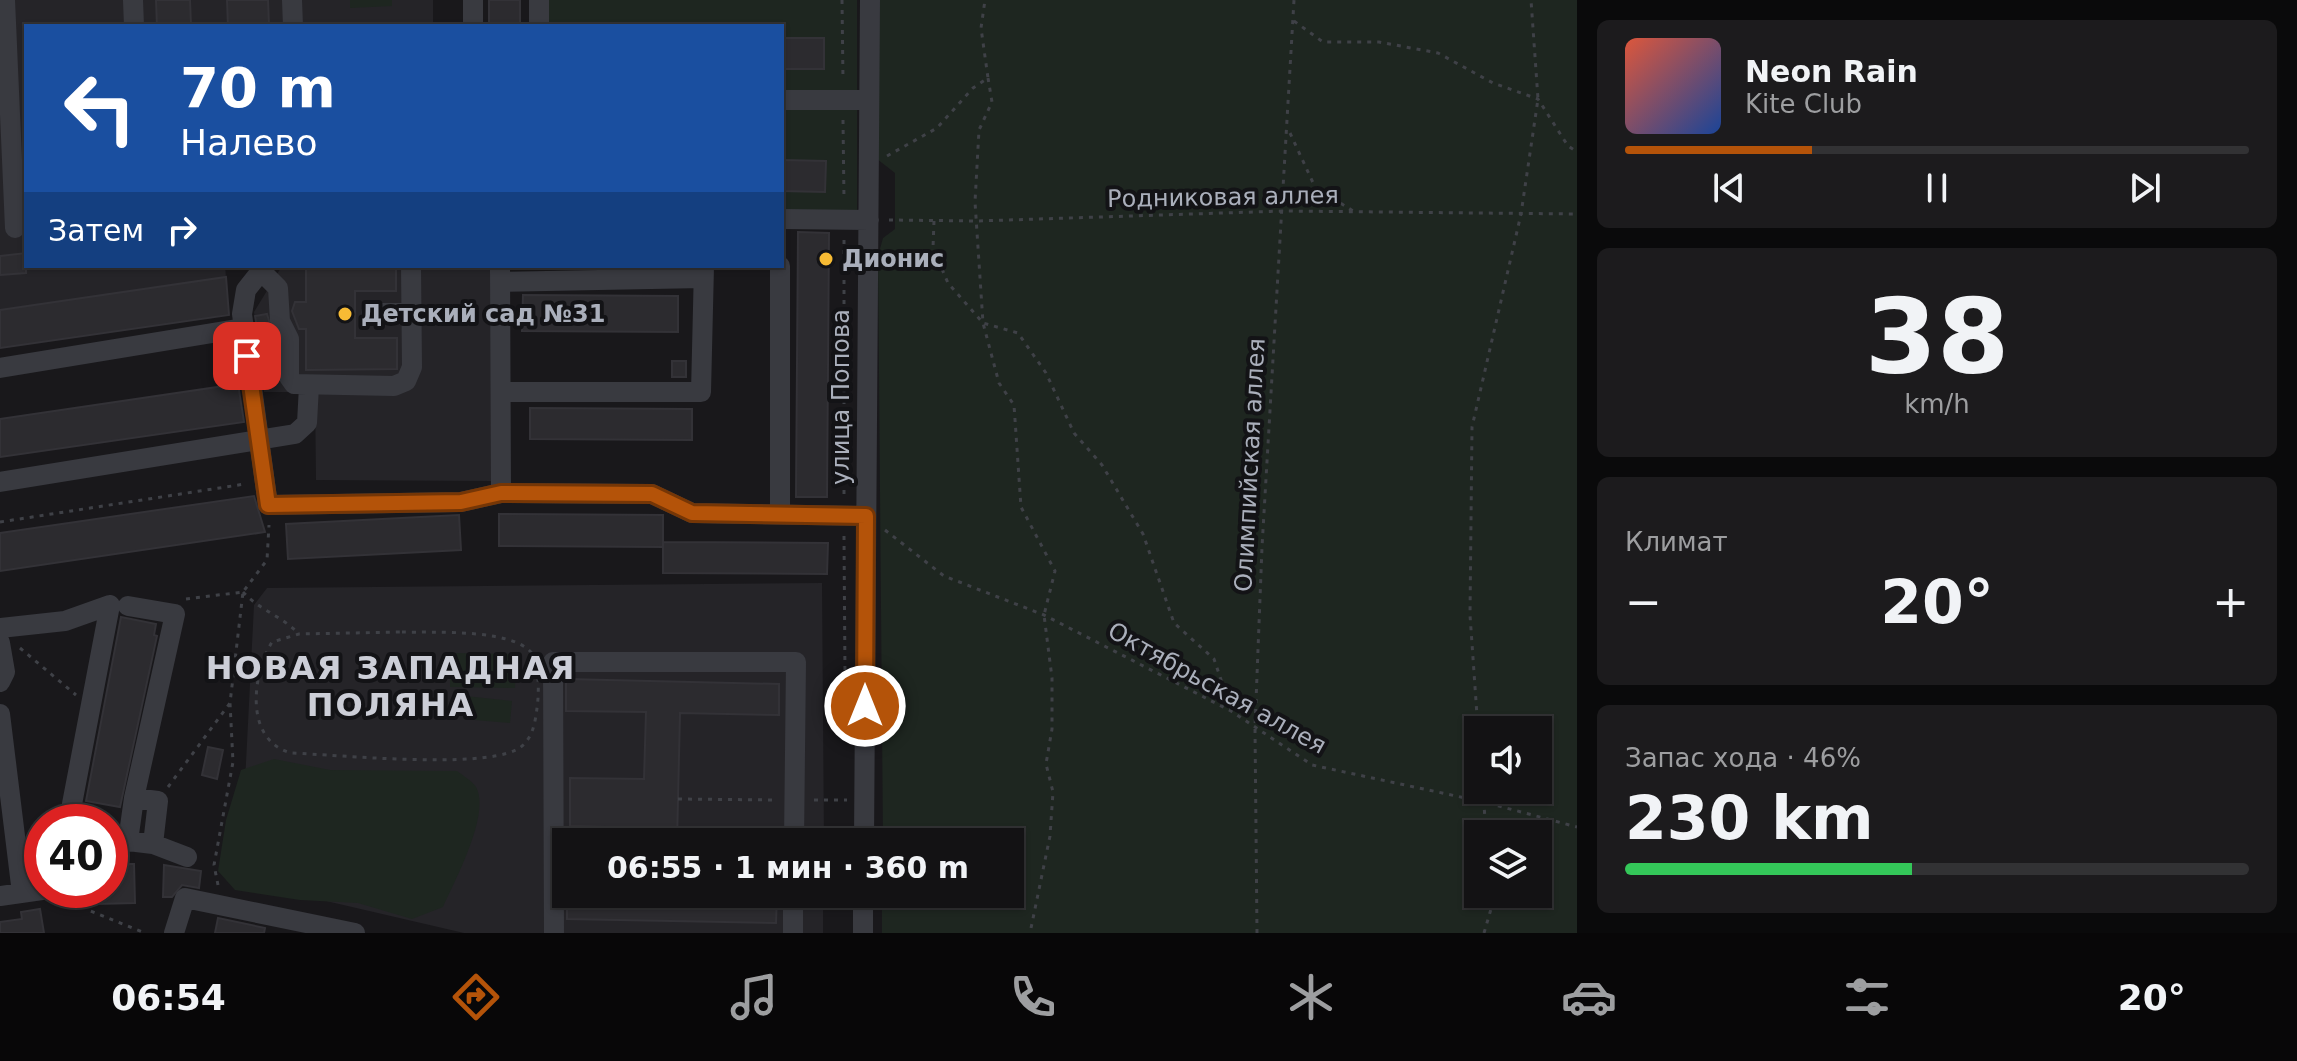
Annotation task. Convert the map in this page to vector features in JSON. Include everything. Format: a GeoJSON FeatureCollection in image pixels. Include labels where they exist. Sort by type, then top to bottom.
{"type":"FeatureCollection","features":[{"type":"Feature","properties":{"kind":"street"},"geometry":{"type":"LineString","coordinates":[[5,0],[15,228]]}},
{"type":"Feature","properties":{"kind":"street"},"geometry":{"type":"LineString","coordinates":[[133,0],[134,24]]}},
{"type":"Feature","properties":{"kind":"street"},"geometry":{"type":"LineString","coordinates":[[292,0],[293,24]]}},
{"type":"Feature","properties":{"kind":"street"},"geometry":{"type":"LineString","coordinates":[[473,0],[473,24]]}},
{"type":"Feature","properties":{"kind":"street"},"geometry":{"type":"LineString","coordinates":[[539,0],[539,24]]}},
{"type":"Feature","properties":{"kind":"street","name":"улица Попова"},"geometry":{"type":"LineString","coordinates":[[864,828],[870,0]]}},
{"type":"Feature","properties":{"kind":"street"},"geometry":{"type":"LineString","coordinates":[[784,100],[869,100]]}},
{"type":"Feature","properties":{"kind":"street"},"geometry":{"type":"LineString","coordinates":[[784,219],[869,220]]}},
{"type":"Feature","properties":{"kind":"street"},"geometry":{"type":"LineString","coordinates":[[411,268],[412,367],[406,381],[394,386],[309,386],[291,381],[289,339],[280,321],[280,295],[276,284],[263,268],[246,290],[243,328],[268,505],[461,502],[501,493],[652,494],[692,513],[866,516]]}},
{"type":"Feature","properties":{"kind":"street"},"geometry":{"type":"LineString","coordinates":[[780,268],[780,514]]}},
{"type":"Feature","properties":{"kind":"street"},"geometry":{"type":"LineString","coordinates":[[501,392],[701,392],[704,272],[500,274],[501,493]]}},
{"type":"Feature","properties":{"kind":"street"},"geometry":{"type":"LineString","coordinates":[[371,313],[411,313]]}},
{"type":"Feature","properties":{"kind":"street"},"geometry":{"type":"LineString","coordinates":[[0,368],[243,328]]}},
{"type":"Feature","properties":{"kind":"street"},"geometry":{"type":"LineString","coordinates":[[0,482],[259,440],[302,430],[308,414],[309,386]]}},
{"type":"Feature","properties":{"kind":"street"},"geometry":{"type":"LineString","coordinates":[[0,682],[5,672],[4,637],[110,605],[72,804]]}},
{"type":"Feature","properties":{"kind":"street"},"geometry":{"type":"LineString","coordinates":[[128,606],[175,614],[128,817]]}},
{"type":"Feature","properties":{"kind":"street"},"geometry":{"type":"LineString","coordinates":[[554,933],[553,662],[796,662],[794,828]]}},
{"type":"Feature","properties":{"kind":"street"},"geometry":{"type":"LineString","coordinates":[[0,714],[24,847]]}},
{"type":"Feature","properties":{"kind":"street"},"geometry":{"type":"LineString","coordinates":[[134,798],[158,801],[153,844]]}},
{"type":"Feature","properties":{"kind":"street"},"geometry":{"type":"LineString","coordinates":[[128,845],[153,844],[187,857]]}},
{"type":"Feature","properties":{"kind":"street"},"geometry":{"type":"LineString","coordinates":[[0,896],[24,892]]}},
{"type":"Feature","properties":{"kind":"street"},"geometry":{"type":"LineString","coordinates":[[174,933],[185,898],[355,933]]}},
{"type":"Feature","properties":{"kind":"street"},"geometry":{"type":"LineString","coordinates":[[793,908],[793,933]]}},
{"type":"Feature","properties":{"kind":"street"},"geometry":{"type":"LineString","coordinates":[[863,908],[863,933]]}},
{"type":"Feature","properties":{"kind":"path"},"geometry":{"type":"LineString","coordinates":[[842,0],[845,690]]}},
{"type":"Feature","properties":{"kind":"path"},"geometry":{"type":"LineString","coordinates":[[985,0],[981,28],[992,102],[979,130],[975,202],[983,323],[999,383],[1014,405],[1021,507],[1055,571],[1044,615],[1052,678],[1052,729],[1046,764],[1053,792],[1050,836],[1030,933]]}},
{"type":"Feature","properties":{"kind":"path","name":"Олимпийская аллея"},"geometry":{"type":"LineString","coordinates":[[1257,933],[1255,727],[1262,547],[1289,130],[1294,0]]}},
{"type":"Feature","properties":{"kind":"path"},"geometry":{"type":"LineString","coordinates":[[1477,716],[1470,615],[1472,427],[1521,214],[1538,99],[1531,0]]}},
{"type":"Feature","properties":{"kind":"path"},"geometry":{"type":"LineString","coordinates":[[1294,21],[1323,42],[1379,42],[1438,53],[1493,83],[1538,99],[1568,146],[1577,152]]}},
{"type":"Feature","properties":{"kind":"path"},"geometry":{"type":"LineString","coordinates":[[869,167],[937,128],[973,88],[988,78]]}},
{"type":"Feature","properties":{"kind":"path"},"geometry":{"type":"LineString","coordinates":[[1289,130],[1315,187],[1355,212]]}},
{"type":"Feature","properties":{"kind":"path","name":"Родниковая аллея"},"geometry":{"type":"LineString","coordinates":[[869,220],[977,221],[1284,211],[1577,214]]}},
{"type":"Feature","properties":{"kind":"path"},"geometry":{"type":"LineString","coordinates":[[934,221],[933,248],[948,283],[983,323],[1018,333],[1046,373],[1074,433],[1102,465],[1143,534],[1174,623],[1214,659],[1231,711]]}},
{"type":"Feature","properties":{"kind":"path"},"geometry":{"type":"LineString","coordinates":[[0,522],[264,481]]}},
{"type":"Feature","properties":{"kind":"path"},"geometry":{"type":"LineString","coordinates":[[228,906],[217,883],[214,865],[233,762],[230,703],[243,592],[267,560],[270,533],[268,505]]}},
{"type":"Feature","properties":{"kind":"path","name":"Октябрьская аллея"},"geometry":{"type":"LineString","coordinates":[[866,516],[944,576],[1044,615],[1231,711],[1312,765],[1464,798]]}},
{"type":"Feature","properties":{"kind":"path"},"geometry":{"type":"LineString","coordinates":[[180,600],[243,592]]}},
{"type":"Feature","properties":{"kind":"path"},"geometry":{"type":"LineString","coordinates":[[243,592],[254,605],[283,618],[299,634],[487,635],[527,648],[535,659],[538,704],[529,740],[517,749],[497,756],[458,759],[280,750],[269,743],[259,726],[260,661],[272,642],[299,634]]}},
{"type":"Feature","properties":{"kind":"path"},"geometry":{"type":"LineString","coordinates":[[4,637],[91,708]]}},
{"type":"Feature","properties":{"kind":"path"},"geometry":{"type":"LineString","coordinates":[[158,801],[230,703]]}},
{"type":"Feature","properties":{"kind":"path"},"geometry":{"type":"LineString","coordinates":[[678,799],[824,800]]}},
{"type":"Feature","properties":{"kind":"path","name":"Октябрьская аллея"},"geometry":{"type":"LineString","coordinates":[[1491,804],[1577,827]]}},
{"type":"Feature","properties":{"kind":"path"},"geometry":{"type":"LineString","coordinates":[[86,908],[145,933]]}},
{"type":"Feature","properties":{"kind":"path"},"geometry":{"type":"LineString","coordinates":[[1484,933],[1491,908]]}},
{"type":"Feature","properties":{"kind":"shaded area"},"geometry":{"type":"Polygon","coordinates":[[[0,0],[433,0],[433,24],[24,24],[24,268],[225,268],[226,277],[0,310],[0,0]]]}},
{"type":"Feature","properties":{"kind":"shaded area"},"geometry":{"type":"Polygon","coordinates":[[[350,0],[392,0],[392,6],[350,8],[350,0]]]}},
{"type":"Feature","properties":{"kind":"shaded area"},"geometry":{"type":"Polygon","coordinates":[[[547,0],[857,0],[857,212],[784,212],[784,24],[547,24],[547,0]]]}},
{"type":"Feature","properties":{"kind":"shaded area"},"geometry":{"type":"Polygon","coordinates":[[[880,0],[1577,0],[1577,933],[882,933],[882,908],[1024,908],[1024,828],[883,828],[878,256],[883,238],[895,229],[895,173],[877,159],[880,0]]]}},
{"type":"Feature","properties":{"kind":"shaded area"},"geometry":{"type":"Polygon","coordinates":[[[281,268],[491,268],[493,481],[316,480],[315,392],[264,392],[254,312],[281,268]]]}},
{"type":"Feature","properties":{"kind":"shaded area"},"geometry":{"type":"Polygon","coordinates":[[[822,583],[824,828],[552,828],[552,908],[823,908],[823,933],[464,933],[240,881],[254,605],[267,588],[822,583]]]}},
{"type":"Feature","properties":{"kind":"shaded area"},"geometry":{"type":"Polygon","coordinates":[[[450,653],[516,654],[515,688],[450,687],[450,653]]]}},
{"type":"Feature","properties":{"kind":"shaded area"},"geometry":{"type":"Polygon","coordinates":[[[465,696],[512,701],[510,723],[463,719],[465,696]]]}},
{"type":"Feature","properties":{"kind":"shaded area"},"geometry":{"type":"Polygon","coordinates":[[[274,759],[330,770],[457,771],[472,783],[479,799],[479,814],[462,865],[443,907],[412,919],[358,903],[300,900],[235,890],[218,871],[226,820],[241,770],[274,759]]]}},
{"type":"Feature","properties":{"kind":"building"},"geometry":{"type":"Polygon","coordinates":[[[156,0],[190,0],[191,24],[157,24],[156,0]]]}},
{"type":"Feature","properties":{"kind":"building"},"geometry":{"type":"Polygon","coordinates":[[[227,0],[268,0],[269,24],[228,24],[227,0]]]}},
{"type":"Feature","properties":{"kind":"building"},"geometry":{"type":"Polygon","coordinates":[[[489,0],[520,0],[520,24],[489,24],[489,0]]]}},
{"type":"Feature","properties":{"kind":"building"},"geometry":{"type":"Polygon","coordinates":[[[784,38],[824,38],[824,69],[784,69],[784,38]]]}},
{"type":"Feature","properties":{"kind":"building"},"geometry":{"type":"Polygon","coordinates":[[[784,160],[826,161],[825,192],[784,191],[784,160]]]}},
{"type":"Feature","properties":{"kind":"building"},"geometry":{"type":"Polygon","coordinates":[[[798,232],[829,233],[827,497],[796,497],[798,232]]]}},
{"type":"Feature","properties":{"kind":"building"},"geometry":{"type":"Polygon","coordinates":[[[24,253],[26,273],[0,275],[0,256],[24,253]]]}},
{"type":"Feature","properties":{"kind":"building"},"geometry":{"type":"Polygon","coordinates":[[[306,268],[396,268],[396,291],[355,291],[355,338],[397,338],[397,369],[306,370],[306,329],[299,329],[292,311],[295,302],[306,302],[306,268]]]}},
{"type":"Feature","properties":{"kind":"building"},"geometry":{"type":"Polygon","coordinates":[[[226,277],[229,315],[0,348],[0,310],[226,277]]]}},
{"type":"Feature","properties":{"kind":"building"},"geometry":{"type":"Polygon","coordinates":[[[523,295],[678,296],[678,332],[522,331],[523,295]]]}},
{"type":"Feature","properties":{"kind":"building"},"geometry":{"type":"Polygon","coordinates":[[[267,314],[274,337],[259,339],[255,316],[267,314]]]}},
{"type":"Feature","properties":{"kind":"building"},"geometry":{"type":"Polygon","coordinates":[[[672,361],[686,361],[686,377],[672,377],[672,361]]]}},
{"type":"Feature","properties":{"kind":"building"},"geometry":{"type":"Polygon","coordinates":[[[238,384],[244,422],[0,457],[0,419],[238,384]]]}},
{"type":"Feature","properties":{"kind":"building"},"geometry":{"type":"Polygon","coordinates":[[[530,408],[692,409],[692,440],[530,439],[530,408]]]}},
{"type":"Feature","properties":{"kind":"building"},"geometry":{"type":"Polygon","coordinates":[[[254,496],[265,532],[0,571],[0,533],[254,496]]]}},
{"type":"Feature","properties":{"kind":"building"},"geometry":{"type":"Polygon","coordinates":[[[499,514],[663,515],[663,547],[499,546],[499,514]]]}},
{"type":"Feature","properties":{"kind":"building"},"geometry":{"type":"Polygon","coordinates":[[[459,515],[461,550],[288,559],[286,524],[459,515]]]}},
{"type":"Feature","properties":{"kind":"building"},"geometry":{"type":"Polygon","coordinates":[[[663,542],[828,543],[827,574],[663,573],[663,542]]]}},
{"type":"Feature","properties":{"kind":"building"},"geometry":{"type":"Polygon","coordinates":[[[121,617],[156,624],[154,635],[157,636],[121,804],[86,801],[121,617]]]}},
{"type":"Feature","properties":{"kind":"building"},"geometry":{"type":"Polygon","coordinates":[[[566,679],[779,684],[779,715],[680,713],[677,828],[570,826],[570,778],[644,779],[646,712],[566,711],[566,679]]]}},
{"type":"Feature","properties":{"kind":"building"},"geometry":{"type":"Polygon","coordinates":[[[208,747],[223,750],[217,779],[202,775],[208,747]]]}},
{"type":"Feature","properties":{"kind":"building"},"geometry":{"type":"Polygon","coordinates":[[[128,864],[134,864],[135,903],[128,903],[128,864]]]}},
{"type":"Feature","properties":{"kind":"building"},"geometry":{"type":"Polygon","coordinates":[[[164,865],[201,871],[199,888],[182,885],[172,897],[163,897],[164,865]]]}},
{"type":"Feature","properties":{"kind":"building"},"geometry":{"type":"Polygon","coordinates":[[[567,908],[777,908],[776,923],[567,919],[567,908]]]}},
{"type":"Feature","properties":{"kind":"building"},"geometry":{"type":"Polygon","coordinates":[[[40,909],[44,933],[0,933],[0,922],[22,919],[21,912],[40,909]]]}},
{"type":"Feature","properties":{"kind":"building"},"geometry":{"type":"Polygon","coordinates":[[[218,918],[265,928],[264,933],[215,933],[218,918]]]}},
{"type":"Feature","properties":{"kind":"place","name":"Дионис"},"geometry":{"type":"Point","coordinates":[826,259]}},
{"type":"Feature","properties":{"kind":"place","name":"Детский сад №31"},"geometry":{"type":"Point","coordinates":[345,314]}},
{"type":"Feature","properties":{"kind":"district","name":"НОВАЯ ЗАПАДНАЯ ПОЛЯНА"},"geometry":{"type":"Point","coordinates":[391,686]}},
{"type":"Feature","properties":{"kind":"route"},"geometry":{"type":"LineString","coordinates":[[247,356],[268,505],[461,502],[501,493],[652,494],[692,513],[866,516],[865,706]]}}]}
